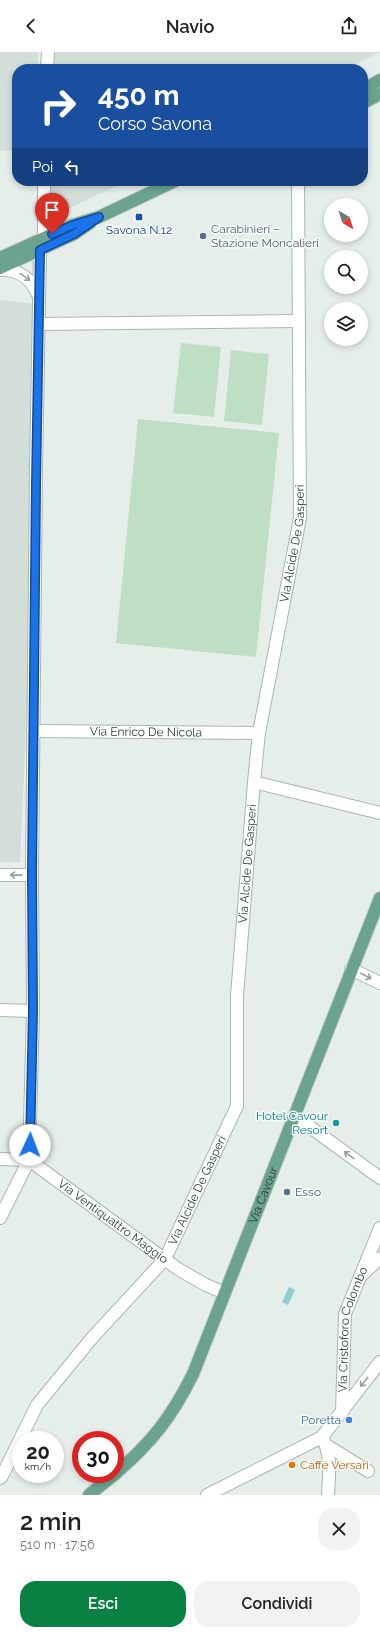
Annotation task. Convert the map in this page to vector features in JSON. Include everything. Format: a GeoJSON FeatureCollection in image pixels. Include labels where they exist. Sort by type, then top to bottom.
{"type":"FeatureCollection","features":[{"type":"Feature","properties":{"kind":"main road"},"geometry":{"type":"LineString","coordinates":[[368,87],[380,80]]}},
{"type":"Feature","properties":{"kind":"main road"},"geometry":{"type":"LineString","coordinates":[[368,100],[380,94]]}},
{"type":"Feature","properties":{"kind":"main road"},"geometry":{"type":"LineString","coordinates":[[0,269],[73,225],[99,217],[164,186]]}},
{"type":"Feature","properties":{"kind":"main road"},"geometry":{"type":"LineString","coordinates":[[0,258],[42,244]]}},
{"type":"Feature","properties":{"kind":"main road","name":"Via Cavour"},"geometry":{"type":"LineString","coordinates":[[124,1466],[148,1444],[173,1411],[193,1374],[296,1116],[351,969],[380,898]]}},
{"type":"Feature","properties":{"kind":"main road","name":"Via Cavour"},"geometry":{"type":"LineString","coordinates":[[89,1495],[104,1483]]}},
{"type":"Feature","properties":{"kind":"street"},"geometry":{"type":"LineString","coordinates":[[47,64],[48,52]]}},
{"type":"Feature","properties":{"kind":"street"},"geometry":{"type":"LineString","coordinates":[[0,1218],[29,1160],[33,1011],[33,731],[39,324],[44,186]]}},
{"type":"Feature","properties":{"kind":"street","name":"Via Alcide De Gasperi"},"geometry":{"type":"LineString","coordinates":[[0,1478],[37,1404],[92,1338],[165,1259],[237,1106],[237,996],[254,782],[260,733],[300,518],[298,186]]}},
{"type":"Feature","properties":{"kind":"street"},"geometry":{"type":"LineString","coordinates":[[0,269],[18,272],[28,278],[35,286],[40,300]]}},
{"type":"Feature","properties":{"kind":"street"},"geometry":{"type":"LineString","coordinates":[[39,324],[299,321]]}},
{"type":"Feature","properties":{"kind":"street","name":"Via Enrico De Nicola"},"geometry":{"type":"LineString","coordinates":[[33,731],[260,733]]}},
{"type":"Feature","properties":{"kind":"street"},"geometry":{"type":"LineString","coordinates":[[254,782],[380,813]]}},
{"type":"Feature","properties":{"kind":"street"},"geometry":{"type":"LineString","coordinates":[[0,875],[32,875]]}},
{"type":"Feature","properties":{"kind":"street"},"geometry":{"type":"LineString","coordinates":[[351,969],[380,983]]}},
{"type":"Feature","properties":{"kind":"street"},"geometry":{"type":"LineString","coordinates":[[0,1010],[33,1011]]}},
{"type":"Feature","properties":{"kind":"street"},"geometry":{"type":"LineString","coordinates":[[296,1116],[380,1178]]}},
{"type":"Feature","properties":{"kind":"street"},"geometry":{"type":"LineString","coordinates":[[0,1159],[29,1160]]}},
{"type":"Feature","properties":{"kind":"street","name":"Via Ventiquattro Maggio"},"geometry":{"type":"LineString","coordinates":[[29,1160],[165,1259],[206,1285],[225,1293]]}},
{"type":"Feature","properties":{"kind":"street","name":"Via Cristoforo Colombo"},"geometry":{"type":"LineString","coordinates":[[342,1412],[345,1314],[380,1228]]}},
{"type":"Feature","properties":{"kind":"street"},"geometry":{"type":"LineString","coordinates":[[360,1277],[380,1258]]}},
{"type":"Feature","properties":{"kind":"street"},"geometry":{"type":"LineString","coordinates":[[207,1495],[324,1441],[342,1412],[380,1362]]}},
{"type":"Feature","properties":{"kind":"street"},"geometry":{"type":"LineString","coordinates":[[324,1441],[330,1459],[328,1495]]}},
{"type":"Feature","properties":{"kind":"street"},"geometry":{"type":"LineString","coordinates":[[324,1441],[368,1471]]}},
{"type":"Feature","properties":{"kind":"shaded area"},"geometry":{"type":"Polygon","coordinates":[[[0,52],[38,52],[38,64],[12,64],[12,151],[0,151],[0,52]]]}},
{"type":"Feature","properties":{"kind":"shaded area"},"geometry":{"type":"Polygon","coordinates":[[[53,52],[380,52],[356,64],[53,64],[53,52]]]}},
{"type":"Feature","properties":{"kind":"shaded area"},"geometry":{"type":"Polygon","coordinates":[[[50,186],[116,186],[52,216],[50,186]]]}},
{"type":"Feature","properties":{"kind":"shaded area"},"geometry":{"type":"Polygon","coordinates":[[[0,300],[35,304],[30,645],[20,862],[0,862],[0,300]]]}},
{"type":"Feature","properties":{"kind":"green space"},"geometry":{"type":"Polygon","coordinates":[[[181,343],[221,347],[214,417],[173,413],[181,343]]]}},
{"type":"Feature","properties":{"kind":"green space"},"geometry":{"type":"Polygon","coordinates":[[[231,350],[269,354],[262,425],[224,421],[231,350]]]}},
{"type":"Feature","properties":{"kind":"green space"},"geometry":{"type":"Polygon","coordinates":[[[138,419],[279,433],[256,657],[116,643],[138,419]]]}},
{"type":"Feature","properties":{"kind":"water"},"geometry":{"type":"Polygon","coordinates":[[[289,1287],[295,1290],[288,1305],[282,1302],[289,1287]]]}},
{"type":"Feature","properties":{"kind":"place","name":"Savona N.12"},"geometry":{"type":"Point","coordinates":[139,217]}},
{"type":"Feature","properties":{"kind":"place","name":"Carabinieri – Stazione Moncalieri"},"geometry":{"type":"Point","coordinates":[203,236]}},
{"type":"Feature","properties":{"kind":"place","name":"Hotel Cavour Resort"},"geometry":{"type":"Point","coordinates":[336,1123]}},
{"type":"Feature","properties":{"kind":"place","name":"Esso"},"geometry":{"type":"Point","coordinates":[287,1192]}},
{"type":"Feature","properties":{"kind":"place","name":"Poretta"},"geometry":{"type":"Point","coordinates":[349,1420]}},
{"type":"Feature","properties":{"kind":"place","name":"Caffè Versari"},"geometry":{"type":"Point","coordinates":[292,1465]}},
{"type":"Feature","properties":{"kind":"route"},"geometry":{"type":"LineString","coordinates":[[30,1145],[33,1011],[32,875],[40,250],[74,234],[99,217],[73,225],[52,234]]}}]}
